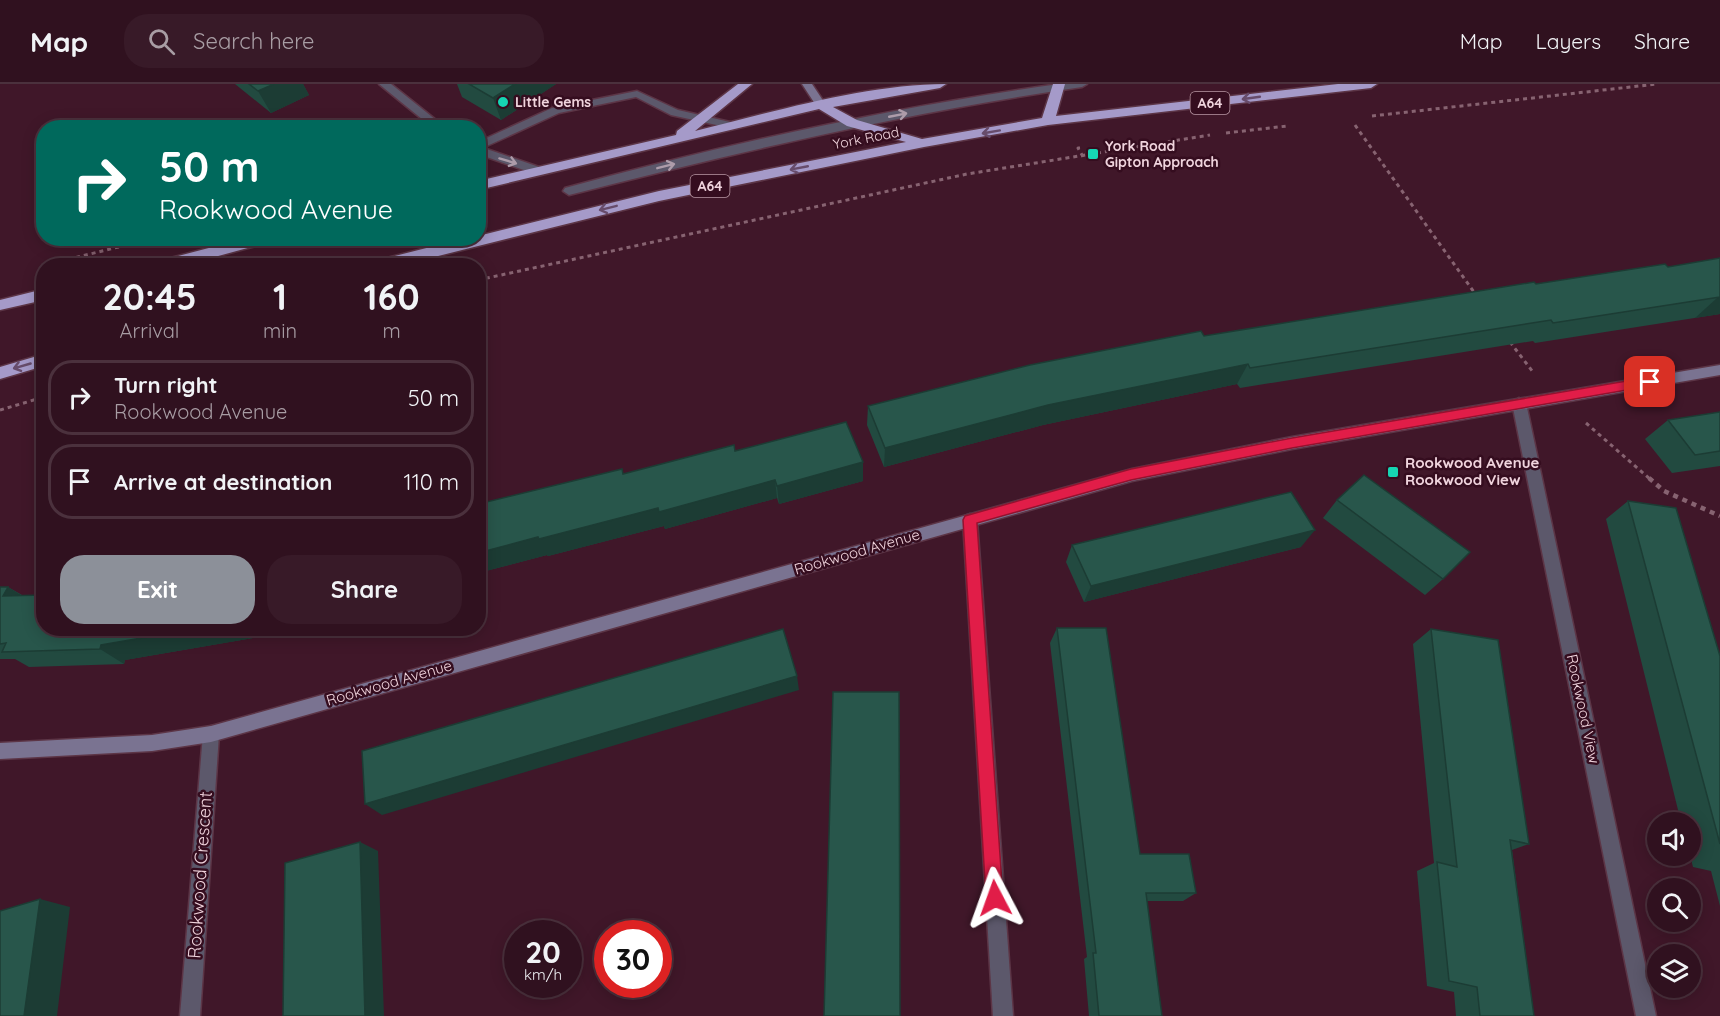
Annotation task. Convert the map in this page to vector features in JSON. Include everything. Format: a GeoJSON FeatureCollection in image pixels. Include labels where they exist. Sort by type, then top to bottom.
{"type":"FeatureCollection","features":[{"type":"Feature","properties":{"kind":"highway"},"geometry":{"type":"LineString","coordinates":[[675,139],[746,84]]}},
{"type":"Feature","properties":{"kind":"highway"},"geometry":{"type":"LineString","coordinates":[[486,184],[730,125],[821,105],[940,84]]}},
{"type":"Feature","properties":{"kind":"highway","name":"York Road"},"geometry":{"type":"LineString","coordinates":[[486,239],[659,196],[924,143],[1048,122],[1371,84]]}},
{"type":"Feature","properties":{"kind":"highway"},"geometry":{"type":"LineString","coordinates":[[1048,122],[1059,86]]}},
{"type":"Feature","properties":{"kind":"highway"},"geometry":{"type":"LineString","coordinates":[[821,105],[852,123],[924,143]]}},
{"type":"Feature","properties":{"kind":"highway"},"geometry":{"type":"LineString","coordinates":[[190,258],[238,246]]}},
{"type":"Feature","properties":{"kind":"highway","name":"York Road"},"geometry":{"type":"LineString","coordinates":[[407,258],[456,246]]}},
{"type":"Feature","properties":{"kind":"highway"},"geometry":{"type":"LineString","coordinates":[[0,305],[36,296]]}},
{"type":"Feature","properties":{"kind":"highway"},"geometry":{"type":"LineString","coordinates":[[0,373],[36,362]]}},
{"type":"Feature","properties":{"kind":"street"},"geometry":{"type":"LineString","coordinates":[[384,84],[431,120]]}},
{"type":"Feature","properties":{"kind":"street"},"geometry":{"type":"LineString","coordinates":[[807,84],[821,105]]}},
{"type":"Feature","properties":{"kind":"street"},"geometry":{"type":"LineString","coordinates":[[569,191],[777,139],[852,123],[990,97],[1082,84]]}},
{"type":"Feature","properties":{"kind":"street"},"geometry":{"type":"LineString","coordinates":[[486,144],[556,110],[637,94],[675,112],[700,120],[730,125]]}},
{"type":"Feature","properties":{"kind":"street"},"geometry":{"type":"LineString","coordinates":[[486,152],[538,171]]}},
{"type":"Feature","properties":{"kind":"street","name":"Rookwood Avenue"},"geometry":{"type":"LineString","coordinates":[[0,751],[152,743],[211,734],[1131,475],[1292,443],[1720,370]]}},
{"type":"Feature","properties":{"kind":"street","name":"Rookwood View"},"geometry":{"type":"LineString","coordinates":[[1519,403],[1646,1016]]}},
{"type":"Feature","properties":{"kind":"street"},"geometry":{"type":"LineString","coordinates":[[970,520],[1002,1016]]}},
{"type":"Feature","properties":{"kind":"street","name":"Rookwood Crescent"},"geometry":{"type":"LineString","coordinates":[[190,1016],[211,734]]}},
{"type":"Feature","properties":{"kind":"path"},"geometry":{"type":"LineString","coordinates":[[1368,117],[1658,84]]}},
{"type":"Feature","properties":{"kind":"path"},"geometry":{"type":"LineString","coordinates":[[1222,133],[1273,129],[1298,124]]}},
{"type":"Feature","properties":{"kind":"path"},"geometry":{"type":"LineString","coordinates":[[1355,125],[1478,297]]}},
{"type":"Feature","properties":{"kind":"path"},"geometry":{"type":"LineString","coordinates":[[486,278],[967,174],[1211,135]]}},
{"type":"Feature","properties":{"kind":"path"},"geometry":{"type":"LineString","coordinates":[[1078,148],[1085,160]]}},
{"type":"Feature","properties":{"kind":"path"},"geometry":{"type":"LineString","coordinates":[[1119,148],[1124,154]]}},
{"type":"Feature","properties":{"kind":"path"},"geometry":{"type":"LineString","coordinates":[[76,258],[124,246]]}},
{"type":"Feature","properties":{"kind":"path"},"geometry":{"type":"LineString","coordinates":[[1506,335],[1526,364],[1556,398],[1664,491],[1720,516]]}},
{"type":"Feature","properties":{"kind":"path"},"geometry":{"type":"LineString","coordinates":[[0,410],[36,399]]}},
{"type":"Feature","properties":{"kind":"building"},"geometry":{"type":"Polygon","coordinates":[[[249,84],[274,84],[258,91],[249,84]]]}},
{"type":"Feature","properties":{"kind":"building"},"geometry":{"type":"Polygon","coordinates":[[[469,84],[515,84],[493,98],[469,84]]]}},
{"type":"Feature","properties":{"kind":"building"},"geometry":{"type":"Polygon","coordinates":[[[1720,258],[1720,297],[1553,323],[1551,320],[1250,368],[1248,364],[1048,405],[885,448],[868,406],[1030,365],[1201,331],[1204,336],[1534,282],[1536,284],[1665,264],[1668,267],[1720,258]]]}},
{"type":"Feature","properties":{"kind":"building"},"geometry":{"type":"Polygon","coordinates":[[[1720,412],[1720,451],[1695,455],[1668,420],[1720,412]]]}},
{"type":"Feature","properties":{"kind":"building"},"geometry":{"type":"Polygon","coordinates":[[[846,422],[863,462],[777,486],[775,480],[659,512],[658,508],[486,551],[486,502],[622,469],[623,474],[734,445],[735,451],[846,422]]]}},
{"type":"Feature","properties":{"kind":"building"},"geometry":{"type":"Polygon","coordinates":[[[1364,475],[1470,552],[1443,579],[1337,500],[1364,475]]]}},
{"type":"Feature","properties":{"kind":"building"},"geometry":{"type":"Polygon","coordinates":[[[1291,492],[1315,530],[1091,586],[1072,545],[1291,492]]]}},
{"type":"Feature","properties":{"kind":"building"},"geometry":{"type":"Polygon","coordinates":[[[1628,501],[1676,508],[1720,656],[1720,844],[1628,501]]]}},
{"type":"Feature","properties":{"kind":"building"},"geometry":{"type":"Polygon","coordinates":[[[0,587],[8,587],[3,596],[36,595],[36,636],[153,636],[101,645],[100,649],[2,652],[6,643],[0,644],[0,587]]]}},
{"type":"Feature","properties":{"kind":"building"},"geometry":{"type":"Polygon","coordinates":[[[1057,628],[1106,628],[1140,854],[1189,854],[1196,893],[1146,893],[1162,1016],[1099,1016],[1093,953],[1096,953],[1057,628]]]}},
{"type":"Feature","properties":{"kind":"building"},"geometry":{"type":"Polygon","coordinates":[[[783,629],[797,676],[365,804],[362,751],[783,629]]]}},
{"type":"Feature","properties":{"kind":"building"},"geometry":{"type":"Polygon","coordinates":[[[1431,629],[1498,640],[1529,844],[1510,840],[1534,1016],[1480,1016],[1477,987],[1449,981],[1437,862],[1457,867],[1431,629]]]}},
{"type":"Feature","properties":{"kind":"building"},"geometry":{"type":"Polygon","coordinates":[[[833,692],[899,692],[900,1016],[824,1016],[833,692]]]}},
{"type":"Feature","properties":{"kind":"building"},"geometry":{"type":"Polygon","coordinates":[[[360,842],[365,1016],[283,1016],[285,863],[360,842]]]}},
{"type":"Feature","properties":{"kind":"building"},"geometry":{"type":"Polygon","coordinates":[[[40,899],[24,1016],[0,1016],[0,911],[40,899]]]}},
{"type":"Feature","properties":{"kind":"place","name":"Little Gems"},"geometry":{"type":"Point","coordinates":[503,102]}},
{"type":"Feature","properties":{"kind":"place","name":"York Road Gipton Approach"},"geometry":{"type":"Point","coordinates":[1093,154]}},
{"type":"Feature","properties":{"kind":"place","name":"Rookwood Avenue Rookwood View"},"geometry":{"type":"Point","coordinates":[1393,472]}},
{"type":"Feature","properties":{"kind":"route"},"geometry":{"type":"LineString","coordinates":[[995,898],[970,520],[1131,475],[1292,443],[1650,382]]}}]}
